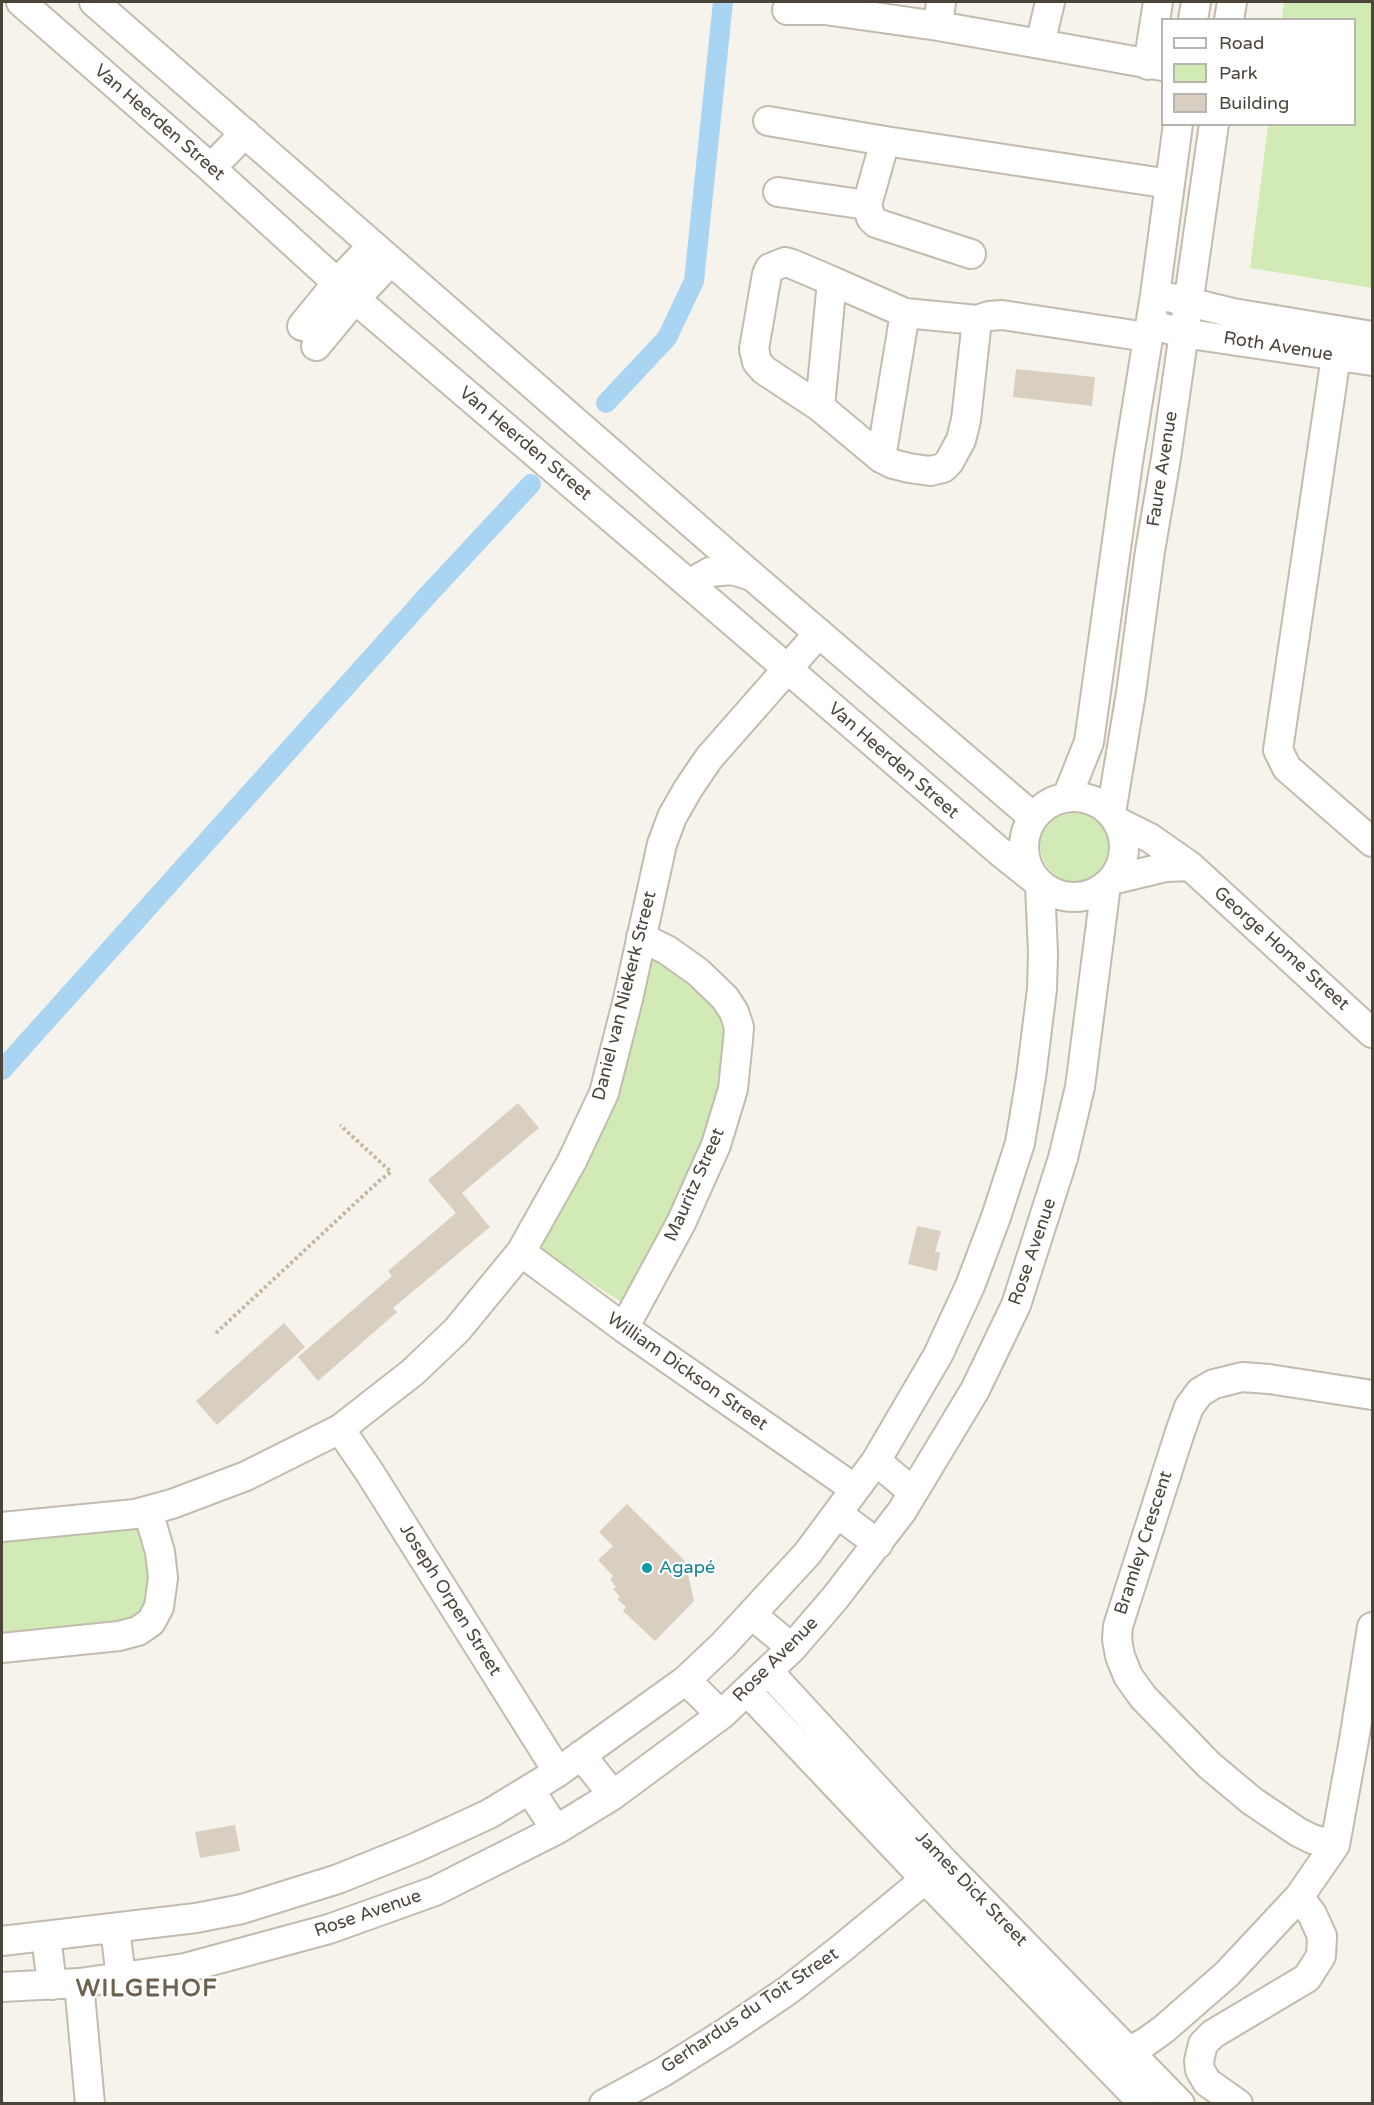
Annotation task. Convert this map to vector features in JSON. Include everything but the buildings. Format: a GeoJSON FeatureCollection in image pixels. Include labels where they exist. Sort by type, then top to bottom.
{"type":"FeatureCollection","features":[{"type":"Feature","properties":{"kind":"street","name":"Van Heerden Street"},"geometry":{"type":"LineString","coordinates":[[21,2],[211,168],[346,291],[1037,882]]}},
{"type":"Feature","properties":{"kind":"street"},"geometry":{"type":"LineString","coordinates":[[94,2],[381,254],[1033,817]]}},
{"type":"Feature","properties":{"kind":"street"},"geometry":{"type":"LineString","coordinates":[[1040,44],[1050,2]]}},
{"type":"Feature","properties":{"kind":"street"},"geometry":{"type":"LineString","coordinates":[[788,10],[825,6],[940,14],[1040,44],[1155,65],[1158,2]]}},
{"type":"Feature","properties":{"kind":"street"},"geometry":{"type":"LineString","coordinates":[[1193,18],[1196,2]]}},
{"type":"Feature","properties":{"kind":"street"},"geometry":{"type":"LineString","coordinates":[[1229,18],[1232,2]]}},
{"type":"Feature","properties":{"kind":"street"},"geometry":{"type":"LineString","coordinates":[[768,122],[1170,184]]}},
{"type":"Feature","properties":{"kind":"street","name":"Faure Avenue"},"geometry":{"type":"LineString","coordinates":[[1066,797],[1089,742],[1178,126]]}},
{"type":"Feature","properties":{"kind":"street","name":"Faure Avenue"},"geometry":{"type":"LineString","coordinates":[[1114,817],[1150,551],[1214,126]]}},
{"type":"Feature","properties":{"kind":"street"},"geometry":{"type":"LineString","coordinates":[[211,168],[245,133]]}},
{"type":"Feature","properties":{"kind":"street"},"geometry":{"type":"LineString","coordinates":[[885,141],[867,205],[868,213],[876,223],[971,254]]}},
{"type":"Feature","properties":{"kind":"street"},"geometry":{"type":"LineString","coordinates":[[778,192],[867,205]]}},
{"type":"Feature","properties":{"kind":"street"},"geometry":{"type":"LineString","coordinates":[[309,336],[346,291],[381,254]]}},
{"type":"Feature","properties":{"kind":"street","name":"Roth Avenue"},"geometry":{"type":"LineString","coordinates":[[820,407],[764,370],[757,362],[754,349],[766,274],[770,268],[785,262],[904,313],[977,321],[989,316],[1002,315],[1184,333],[1372,361]]}},
{"type":"Feature","properties":{"kind":"street"},"geometry":{"type":"LineString","coordinates":[[832,281],[820,407],[881,458],[901,466],[930,471],[943,468],[949,462],[961,440],[966,420],[977,321]]}},
{"type":"Feature","properties":{"kind":"street","name":"Roth Avenue"},"geometry":{"type":"LineString","coordinates":[[1155,296],[1189,301],[1233,313],[1372,336]]}},
{"type":"Feature","properties":{"kind":"street"},"geometry":{"type":"LineString","coordinates":[[881,458],[904,313]]}},
{"type":"Feature","properties":{"kind":"street"},"geometry":{"type":"LineString","coordinates":[[1336,356],[1278,750],[1287,768],[1372,842]]}},
{"type":"Feature","properties":{"kind":"street"},"geometry":{"type":"LineString","coordinates":[[1115,554],[1150,551]]}},
{"type":"Feature","properties":{"kind":"street"},"geometry":{"type":"LineString","coordinates":[[689,584],[710,572],[732,570],[752,576]]}},
{"type":"Feature","properties":{"kind":"street","name":"Daniel van Niekerk Street"},"geometry":{"type":"LineString","coordinates":[[2,1527],[135,1514],[172,1504],[246,1476],[340,1428],[413,1372],[449,1337],[521,1252],[573,1161],[604,1093],[628,999],[662,844],[672,817],[710,758],[819,633]]}},
{"type":"Feature","properties":{"kind":"street"},"geometry":{"type":"LineString","coordinates":[[1109,883],[1122,863],[1123,833],[1114,817],[1104,806],[1086,798],[1066,797],[1046,805],[1033,817],[1026,828],[1023,855],[1027,867],[1037,882],[1052,893],[1066,897],[1087,895],[1109,883],[1166,867],[1190,866]]}},
{"type":"Feature","properties":{"kind":"street","name":"George Home Street"},"geometry":{"type":"LineString","coordinates":[[1114,817],[1150,838],[1190,866],[1372,1033]]}},
{"type":"Feature","properties":{"kind":"street"},"geometry":{"type":"LineString","coordinates":[[2,1941],[196,1918],[242,1909],[338,1879],[489,1814],[558,1772],[686,1680],[752,1616],[807,1554],[876,1461],[938,1355],[970,1286],[1020,1143],[1031,1077],[1042,989],[1043,952],[1037,882]]}},
{"type":"Feature","properties":{"kind":"street","name":"Rose Avenue"},"geometry":{"type":"LineString","coordinates":[[2,1987],[65,1984],[185,1968],[329,1929],[435,1891],[556,1830],[613,1795],[721,1715],[792,1648],[878,1544],[913,1492],[975,1390],[1016,1305],[1039,1239],[1063,1158],[1080,1087],[1109,883]]}},
{"type":"Feature","properties":{"kind":"street","name":"Mauritz Street"},"geometry":{"type":"LineString","coordinates":[[624,1328],[681,1223],[716,1145],[733,1089],[739,1033],[734,1012],[725,998],[698,972],[667,950],[641,937]]}},
{"type":"Feature","properties":{"kind":"street","name":"William Dickson Street"},"geometry":{"type":"LineString","coordinates":[[521,1252],[624,1328],[855,1489]]}},
{"type":"Feature","properties":{"kind":"street","name":"Bramley Crescent"},"geometry":{"type":"LineString","coordinates":[[1335,1845],[1312,1839],[1298,1832],[1252,1801],[1209,1765],[1143,1697],[1133,1683],[1120,1656],[1117,1639],[1118,1626],[1180,1432],[1189,1407],[1200,1392],[1214,1384],[1242,1377],[1372,1395]]}},
{"type":"Feature","properties":{"kind":"street","name":"Joseph Orpen Street"},"geometry":{"type":"LineString","coordinates":[[340,1428],[558,1772]]}},
{"type":"Feature","properties":{"kind":"street"},"geometry":{"type":"LineString","coordinates":[[876,1461],[913,1492]]}},
{"type":"Feature","properties":{"kind":"street"},"geometry":{"type":"LineString","coordinates":[[2,1648],[119,1636],[138,1631],[151,1622],[159,1607],[163,1578],[160,1552],[148,1511]]}},
{"type":"Feature","properties":{"kind":"street"},"geometry":{"type":"LineString","coordinates":[[838,1514],[878,1544]]}},
{"type":"Feature","properties":{"kind":"street"},"geometry":{"type":"LineString","coordinates":[[752,1616],[792,1648]]}},
{"type":"Feature","properties":{"kind":"street"},"geometry":{"type":"LineString","coordinates":[[1099,2057],[1130,2051],[1164,2029],[1227,1974],[1299,1897],[1335,1845],[1372,1628]]}},
{"type":"Feature","properties":{"kind":"street","name":"James Dick Street"},"geometry":{"type":"LineString","coordinates":[[768,1671],[934,1871],[1099,2057],[1144,2103]]}},
{"type":"Feature","properties":{"kind":"street"},"geometry":{"type":"LineString","coordinates":[[686,1680],[721,1715]]}},
{"type":"Feature","properties":{"kind":"street","name":"James Dick Street"},"geometry":{"type":"LineString","coordinates":[[747,1691],[934,1871],[1130,2051],[1180,2103]]}},
{"type":"Feature","properties":{"kind":"street"},"geometry":{"type":"LineString","coordinates":[[581,1755],[613,1795]]}},
{"type":"Feature","properties":{"kind":"street"},"geometry":{"type":"LineString","coordinates":[[530,1790],[556,1830]]}},
{"type":"Feature","properties":{"kind":"street","name":"Gerhardus du Toit Street"},"geometry":{"type":"LineString","coordinates":[[604,2103],[663,2072],[787,1991],[934,1871]]}},
{"type":"Feature","properties":{"kind":"street"},"geometry":{"type":"LineString","coordinates":[[1238,2103],[1208,2082],[1200,2070],[1199,2061],[1203,2044],[1213,2034],[1307,1978],[1321,1956],[1322,1936],[1312,1914],[1299,1897]]}},
{"type":"Feature","properties":{"kind":"street"},"geometry":{"type":"LineString","coordinates":[[115,1928],[121,1977]]}},
{"type":"Feature","properties":{"kind":"street"},"geometry":{"type":"LineString","coordinates":[[46,1936],[65,1984],[90,2103]]}},
{"type":"Feature","properties":{"kind":"path"},"geometry":{"type":"LineString","coordinates":[[216,1333],[391,1172],[340,1125]]}},
{"type":"Feature","properties":{"kind":"green space"},"geometry":{"type":"Polygon","coordinates":[[[1284,2],[1372,2],[1372,288],[1250,268],[1268,126],[1356,126],[1356,18],[1282,18],[1284,2]]]}},
{"type":"Feature","properties":{"kind":"green space"},"geometry":{"type":"Polygon","coordinates":[[[1079,805],[1094,808],[1111,822],[1118,844],[1115,859],[1101,876],[1079,883],[1064,880],[1047,866],[1040,844],[1043,829],[1057,812],[1079,805]]]}},
{"type":"Feature","properties":{"kind":"green space"},"geometry":{"type":"Polygon","coordinates":[[[656,955],[699,977],[737,1035],[682,1203],[624,1304],[539,1249],[646,961],[656,955]]]}},
{"type":"Feature","properties":{"kind":"green space"},"geometry":{"type":"Polygon","coordinates":[[[143,1527],[161,1581],[131,1627],[2,1636],[2,1534],[143,1527]]]}},
{"type":"Feature","properties":{"kind":"waterway"},"geometry":{"type":"LineString","coordinates":[[606,403],[667,338],[694,281],[723,2]]}},
{"type":"Feature","properties":{"kind":"waterway"},"geometry":{"type":"LineString","coordinates":[[2,1070],[427,596],[531,484]]}},
{"type":"Feature","properties":{"kind":"place","name":"Agapé"},"geometry":{"type":"Point","coordinates":[647,1568]}},
{"type":"Feature","properties":{"kind":"district","name":"WILGEHOF"},"geometry":{"type":"Point","coordinates":[147,1990]}}]}
